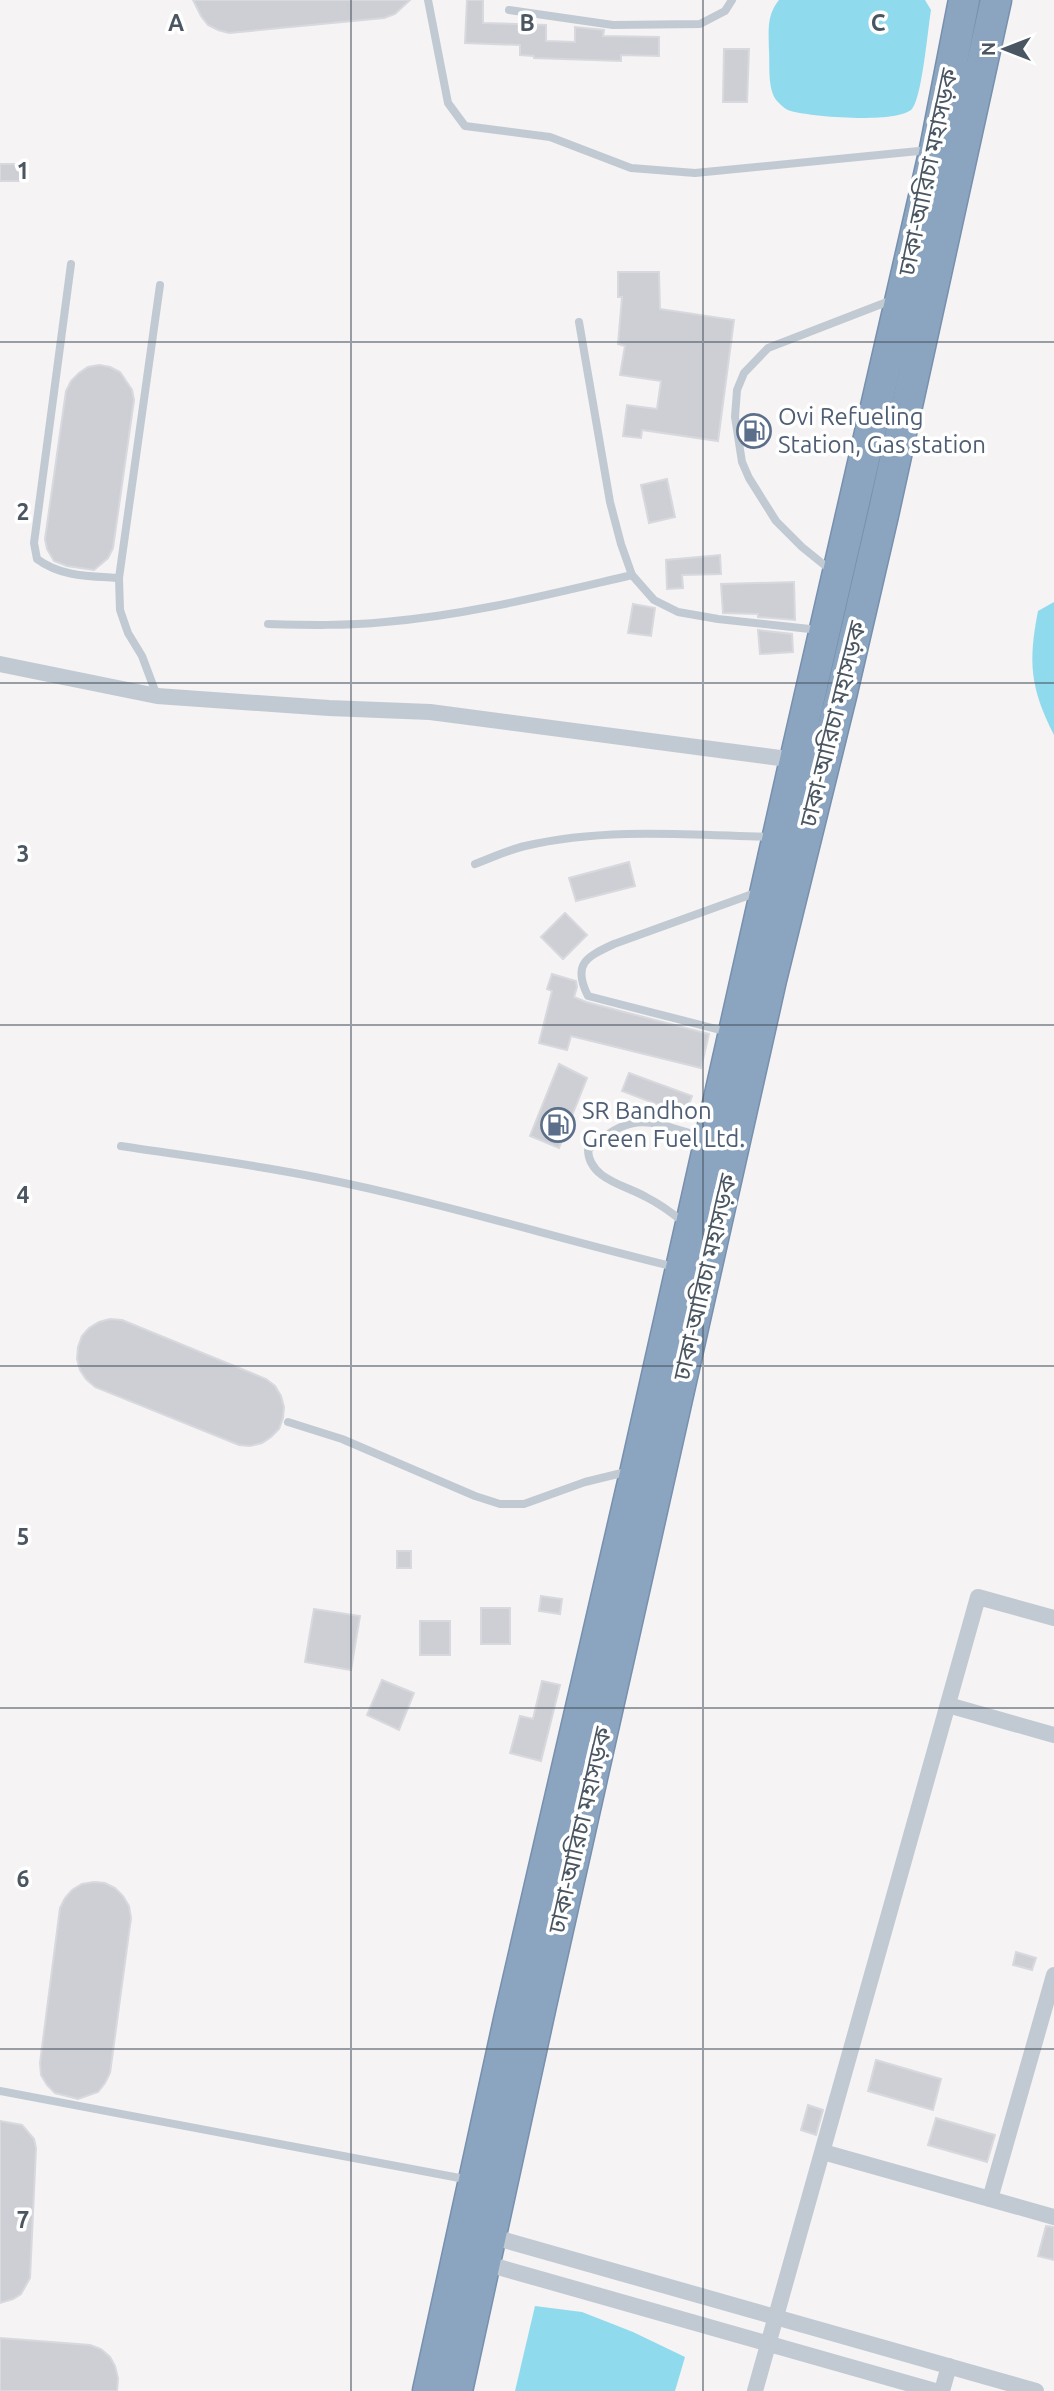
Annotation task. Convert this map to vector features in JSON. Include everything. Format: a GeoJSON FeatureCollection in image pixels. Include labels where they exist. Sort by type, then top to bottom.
{"type":"FeatureCollection","features":[{"type":"Feature","properties":{"kind":"highway","name":"ঢাকা-আরিচা মহাসড়ক"},"geometry":{"type":"LineString","coordinates":[[428,2391],[472,2180],[691,1229],[935,149],[964,0]]}},
{"type":"Feature","properties":{"kind":"highway","name":"ঢাকা-আরিচা মহাসড়ক"},"geometry":{"type":"LineString","coordinates":[[457,2391],[771,980],[861,610],[996,0]]}},
{"type":"Feature","properties":{"kind":"street"},"geometry":{"type":"LineString","coordinates":[[0,664],[156,696],[430,712],[795,760]]}},
{"type":"Feature","properties":{"kind":"street"},"geometry":{"type":"LineString","coordinates":[[755,2391],[978,1597],[1054,1618]]}},
{"type":"Feature","properties":{"kind":"street"},"geometry":{"type":"LineString","coordinates":[[948,1705],[1054,1735]]}},
{"type":"Feature","properties":{"kind":"street"},"geometry":{"type":"LineString","coordinates":[[990,2199],[1054,1975]]}},
{"type":"Feature","properties":{"kind":"street"},"geometry":{"type":"LineString","coordinates":[[823,2152],[1054,2217]]}},
{"type":"Feature","properties":{"kind":"street"},"geometry":{"type":"LineString","coordinates":[[487,2250],[776,2317],[1036,2391]]}},
{"type":"Feature","properties":{"kind":"street"},"geometry":{"type":"LineString","coordinates":[[487,2250],[769,2344],[935,2391]]}},
{"type":"Feature","properties":{"kind":"street"},"geometry":{"type":"LineString","coordinates":[[942,2391],[949,2367]]}},
{"type":"Feature","properties":{"kind":"lane"},"geometry":{"type":"LineString","coordinates":[[428,0],[448,103],[465,126],[551,137],[631,168],[695,173],[935,149]]}},
{"type":"Feature","properties":{"kind":"lane"},"geometry":{"type":"LineString","coordinates":[[509,10],[613,25],[700,24],[725,11],[732,0]]}},
{"type":"Feature","properties":{"kind":"lane"},"geometry":{"type":"LineString","coordinates":[[71,264],[34,543],[37,559],[50,569],[64,573],[119,578]]}},
{"type":"Feature","properties":{"kind":"lane"},"geometry":{"type":"LineString","coordinates":[[836,586],[828,568],[776,521],[749,478],[742,462],[735,417],[737,390],[744,373],[768,348],[895,299],[905,280]]}},
{"type":"Feature","properties":{"kind":"lane"},"geometry":{"type":"LineString","coordinates":[[156,696],[142,656],[128,633],[120,610],[119,578],[160,285]]}},
{"type":"Feature","properties":{"kind":"lane"},"geometry":{"type":"LineString","coordinates":[[579,323],[610,502],[632,575],[653,600],[678,612],[718,620],[825,630]]}},
{"type":"Feature","properties":{"kind":"lane"},"geometry":{"type":"LineString","coordinates":[[268,624],[341,625],[434,616],[488,608],[632,575]]}},
{"type":"Feature","properties":{"kind":"lane"},"geometry":{"type":"LineString","coordinates":[[475,863],[524,846],[585,837],[661,834],[779,838]]}},
{"type":"Feature","properties":{"kind":"lane"},"geometry":{"type":"LineString","coordinates":[[734,1034],[588,996],[581,981],[583,964],[595,953],[614,944],[768,888]]}},
{"type":"Feature","properties":{"kind":"lane"},"geometry":{"type":"LineString","coordinates":[[691,1229],[666,1208],[604,1178],[591,1163],[588,1150],[627,1122],[659,1125],[710,1140]]}},
{"type":"Feature","properties":{"kind":"lane"},"geometry":{"type":"LineString","coordinates":[[121,1146],[315,1177],[483,1216],[568,1241],[681,1269]]}},
{"type":"Feature","properties":{"kind":"lane"},"geometry":{"type":"LineString","coordinates":[[288,1422],[342,1438],[475,1496],[500,1504],[524,1504],[585,1482],[636,1469]]}},
{"type":"Feature","properties":{"kind":"lane"},"geometry":{"type":"LineString","coordinates":[[0,2091],[472,2180]]}},
{"type":"Feature","properties":{"kind":"water"},"geometry":{"type":"Polygon","coordinates":[[[779,0],[925,0],[931,10],[922,78],[912,109],[903,114],[854,118],[802,113],[783,106],[772,92],[769,71],[769,24],[779,0]]]}},
{"type":"Feature","properties":{"kind":"water"},"geometry":{"type":"Polygon","coordinates":[[[1054,602],[1054,735],[1040,703],[1032,660],[1038,611],[1054,602]]]}},
{"type":"Feature","properties":{"kind":"water"},"geometry":{"type":"Polygon","coordinates":[[[535,2306],[582,2312],[685,2357],[675,2391],[515,2391],[535,2306]]]}},
{"type":"Feature","properties":{"kind":"building"},"geometry":{"type":"Polygon","coordinates":[[[193,0],[410,0],[395,14],[384,18],[229,33],[208,25],[193,0]]]}},
{"type":"Feature","properties":{"kind":"building"},"geometry":{"type":"Polygon","coordinates":[[[467,0],[483,0],[483,23],[546,25],[546,41],[575,42],[575,27],[604,30],[603,36],[659,37],[659,56],[621,55],[621,61],[534,58],[520,55],[520,45],[465,43],[467,0]]]}},
{"type":"Feature","properties":{"kind":"building"},"geometry":{"type":"Polygon","coordinates":[[[724,49],[749,49],[747,102],[723,102],[724,49]]]}},
{"type":"Feature","properties":{"kind":"building"},"geometry":{"type":"Polygon","coordinates":[[[0,164],[23,164],[23,181],[0,181],[0,164]]]}},
{"type":"Feature","properties":{"kind":"building"},"geometry":{"type":"Polygon","coordinates":[[[618,272],[659,272],[660,309],[734,320],[718,441],[642,430],[641,438],[623,436],[627,405],[657,409],[661,381],[620,375],[625,346],[618,344],[622,297],[618,297],[618,272]]]}},
{"type":"Feature","properties":{"kind":"building"},"geometry":{"type":"Polygon","coordinates":[[[99,365],[120,372],[132,390],[134,400],[113,548],[108,558],[94,570],[54,561],[45,539],[66,391],[79,373],[88,367],[99,365]]]}},
{"type":"Feature","properties":{"kind":"building"},"geometry":{"type":"Polygon","coordinates":[[[667,479],[675,517],[649,523],[641,485],[667,479]]]}},
{"type":"Feature","properties":{"kind":"building"},"geometry":{"type":"Polygon","coordinates":[[[720,555],[721,574],[682,575],[683,588],[667,589],[666,560],[720,555]]]}},
{"type":"Feature","properties":{"kind":"building"},"geometry":{"type":"Polygon","coordinates":[[[794,582],[795,620],[758,617],[758,614],[723,613],[721,584],[794,582]]]}},
{"type":"Feature","properties":{"kind":"building"},"geometry":{"type":"Polygon","coordinates":[[[633,604],[655,608],[651,636],[628,633],[633,604]]]}},
{"type":"Feature","properties":{"kind":"building"},"geometry":{"type":"Polygon","coordinates":[[[758,630],[792,634],[793,652],[760,654],[758,630]]]}},
{"type":"Feature","properties":{"kind":"building"},"geometry":{"type":"Polygon","coordinates":[[[629,862],[635,886],[576,901],[569,878],[629,862]]]}},
{"type":"Feature","properties":{"kind":"building"},"geometry":{"type":"Polygon","coordinates":[[[565,913],[587,935],[563,959],[541,937],[565,913]]]}},
{"type":"Feature","properties":{"kind":"building"},"geometry":{"type":"Polygon","coordinates":[[[552,974],[576,981],[574,997],[586,1002],[709,1034],[701,1068],[571,1036],[567,1050],[539,1043],[552,991],[547,989],[552,974]]]}},
{"type":"Feature","properties":{"kind":"building"},"geometry":{"type":"Polygon","coordinates":[[[559,1064],[587,1078],[559,1148],[530,1136],[559,1064]]]}},
{"type":"Feature","properties":{"kind":"building"},"geometry":{"type":"Polygon","coordinates":[[[629,1073],[692,1096],[685,1115],[622,1091],[629,1073]]]}},
{"type":"Feature","properties":{"kind":"building"},"geometry":{"type":"Polygon","coordinates":[[[110,1319],[122,1320],[266,1379],[275,1386],[284,1407],[279,1429],[262,1443],[239,1445],[95,1387],[80,1370],[78,1347],[89,1328],[110,1319]]]}},
{"type":"Feature","properties":{"kind":"building"},"geometry":{"type":"Polygon","coordinates":[[[397,1551],[411,1551],[411,1568],[397,1568],[397,1551]]]}},
{"type":"Feature","properties":{"kind":"building"},"geometry":{"type":"Polygon","coordinates":[[[541,1596],[562,1599],[560,1614],[539,1611],[541,1596]]]}},
{"type":"Feature","properties":{"kind":"building"},"geometry":{"type":"Polygon","coordinates":[[[481,1608],[510,1608],[510,1644],[481,1644],[481,1608]]]}},
{"type":"Feature","properties":{"kind":"building"},"geometry":{"type":"Polygon","coordinates":[[[314,1609],[360,1616],[351,1670],[305,1662],[314,1609]]]}},
{"type":"Feature","properties":{"kind":"building"},"geometry":{"type":"Polygon","coordinates":[[[420,1621],[450,1621],[450,1655],[420,1655],[420,1621]]]}},
{"type":"Feature","properties":{"kind":"building"},"geometry":{"type":"Polygon","coordinates":[[[382,1680],[414,1693],[399,1730],[367,1715],[382,1680]]]}},
{"type":"Feature","properties":{"kind":"building"},"geometry":{"type":"Polygon","coordinates":[[[542,1681],[560,1685],[541,1761],[510,1753],[520,1716],[533,1719],[542,1681]]]}},
{"type":"Feature","properties":{"kind":"building"},"geometry":{"type":"Polygon","coordinates":[[[94,1882],[115,1888],[129,1906],[131,1918],[110,2073],[98,2092],[78,2099],[55,2093],[41,2075],[40,2063],[60,1908],[72,1890],[82,1884],[94,1882]]]}},
{"type":"Feature","properties":{"kind":"building"},"geometry":{"type":"Polygon","coordinates":[[[1016,1952],[1036,1958],[1032,1970],[1013,1965],[1016,1952]]]}},
{"type":"Feature","properties":{"kind":"building"},"geometry":{"type":"Polygon","coordinates":[[[876,2060],[941,2079],[933,2110],[868,2091],[876,2060]]]}},
{"type":"Feature","properties":{"kind":"building"},"geometry":{"type":"Polygon","coordinates":[[[808,2105],[823,2110],[816,2135],[801,2130],[808,2105]]]}},
{"type":"Feature","properties":{"kind":"building"},"geometry":{"type":"Polygon","coordinates":[[[936,2118],[995,2135],[987,2162],[928,2145],[936,2118]]]}},
{"type":"Feature","properties":{"kind":"building"},"geometry":{"type":"Polygon","coordinates":[[[0,2121],[22,2125],[34,2139],[36,2148],[30,2278],[21,2294],[0,2303],[0,2121]]]}},
{"type":"Feature","properties":{"kind":"building"},"geometry":{"type":"Polygon","coordinates":[[[1046,2226],[1054,2227],[1054,2260],[1038,2256],[1046,2226]]]}},
{"type":"Feature","properties":{"kind":"building"},"geometry":{"type":"Polygon","coordinates":[[[0,2338],[90,2345],[101,2349],[115,2366],[117,2391],[0,2391],[0,2338]]]}},
{"type":"Feature","properties":{"kind":"place","name":"Ovi Refueling Station, Gas station"},"geometry":{"type":"Point","coordinates":[754,431]}},
{"type":"Feature","properties":{"kind":"place","name":"SR Bandhon Green Fuel Ltd."},"geometry":{"type":"Point","coordinates":[558,1125]}}]}
